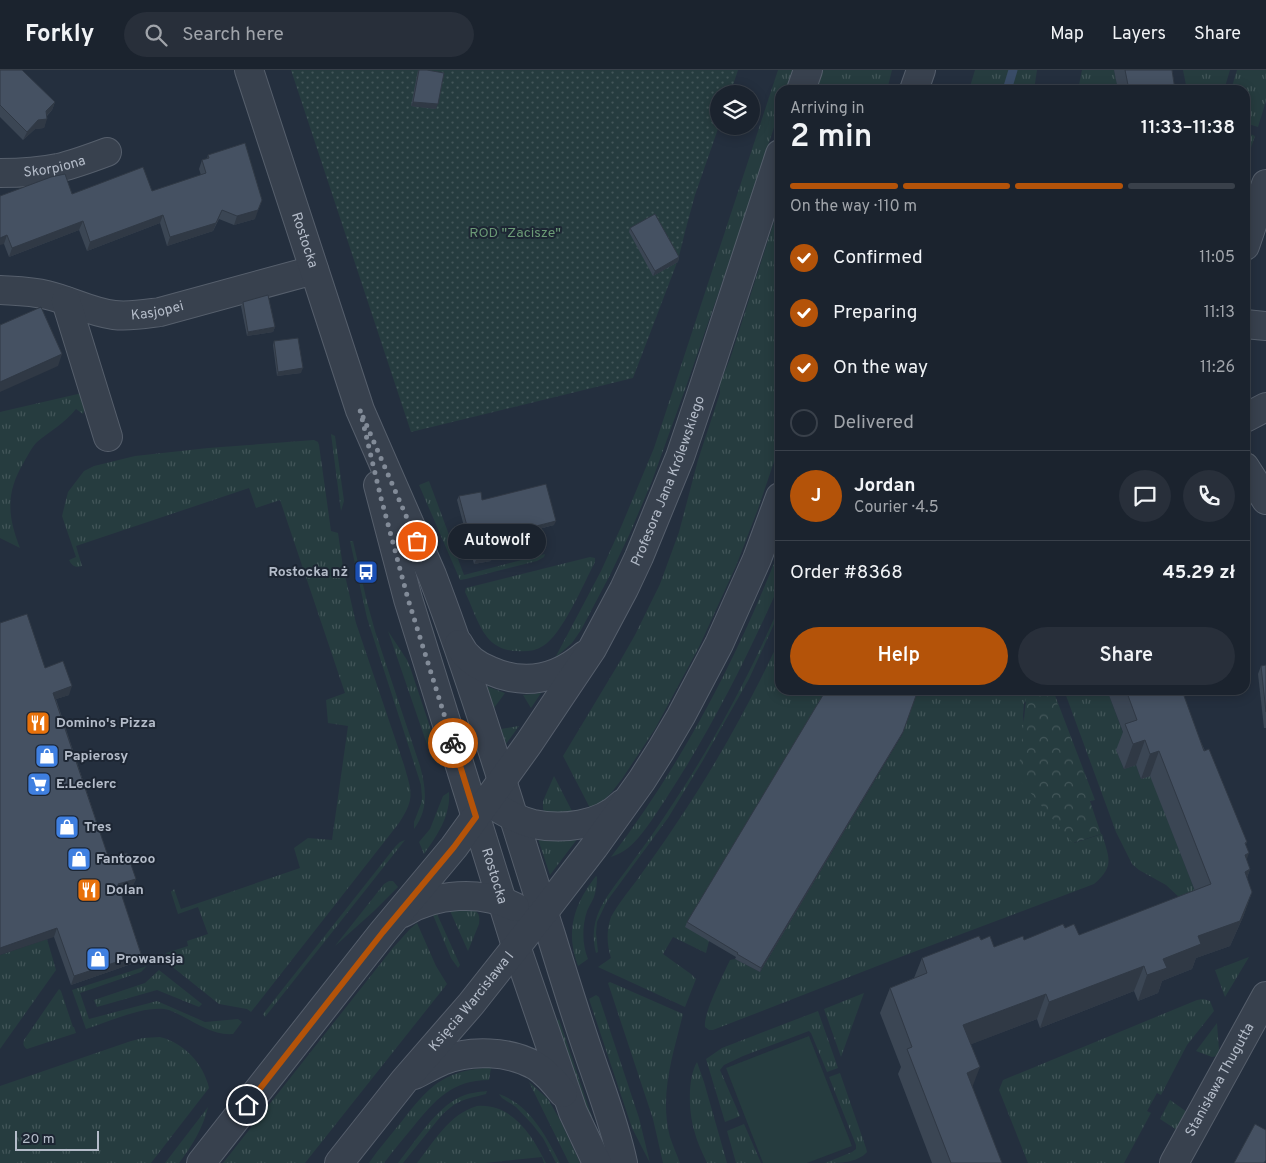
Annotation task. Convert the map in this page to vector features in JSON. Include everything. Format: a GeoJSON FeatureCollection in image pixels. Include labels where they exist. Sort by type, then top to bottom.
{"type":"FeatureCollection","features":[{"type":"Feature","properties":{"kind":"street","name":"Rostocka"},"geometry":{"type":"LineString","coordinates":[[249,70],[360,410],[408,599],[459,764],[488,800]]}},
{"type":"Feature","properties":{"kind":"street"},"geometry":{"type":"LineString","coordinates":[[803,85],[808,70]]}},
{"type":"Feature","properties":{"kind":"street"},"geometry":{"type":"LineString","coordinates":[[916,85],[921,70]]}},
{"type":"Feature","properties":{"kind":"street","name":"Skorpiona"},"geometry":{"type":"LineString","coordinates":[[0,173],[57,168],[107,152]]}},
{"type":"Feature","properties":{"kind":"street","name":"Profesora Jana Królewskiego"},"geometry":{"type":"LineString","coordinates":[[488,800],[567,689],[592,649],[639,557],[680,456],[775,169]]}},
{"type":"Feature","properties":{"kind":"street"},"geometry":{"type":"LineString","coordinates":[[1250,231],[1266,184]]}},
{"type":"Feature","properties":{"kind":"street","name":"Kasjopei"},"geometry":{"type":"LineString","coordinates":[[0,290],[25,291],[47,295],[98,312],[115,315],[137,315],[160,312],[314,270]]}},
{"type":"Feature","properties":{"kind":"street"},"geometry":{"type":"LineString","coordinates":[[66,301],[108,437]]}},
{"type":"Feature","properties":{"kind":"street"},"geometry":{"type":"LineString","coordinates":[[1250,324],[1266,326]]}},
{"type":"Feature","properties":{"kind":"street"},"geometry":{"type":"LineString","coordinates":[[1250,415],[1266,407]]}},
{"type":"Feature","properties":{"kind":"street","name":"Rostocka"},"geometry":{"type":"LineString","coordinates":[[360,410],[432,575],[454,635],[460,648],[470,659],[496,674],[526,680],[552,675],[568,668],[592,649]]}},
{"type":"Feature","properties":{"kind":"street"},"geometry":{"type":"LineString","coordinates":[[1250,474],[1266,500]]}},
{"type":"Feature","properties":{"kind":"street"},"geometry":{"type":"LineString","coordinates":[[540,917],[586,859],[661,750],[719,644],[757,559],[775,510]]}},
{"type":"Feature","properties":{"kind":"street","name":"Rostocka"},"geometry":{"type":"LineString","coordinates":[[454,635],[488,800],[502,901],[573,1112],[598,1163]]}},
{"type":"Feature","properties":{"kind":"street"},"geometry":{"type":"LineString","coordinates":[[201,1163],[390,924],[448,854],[488,800],[513,816],[533,824],[557,827],[586,823],[601,818],[617,809],[632,794]]}},
{"type":"Feature","properties":{"kind":"street"},"geometry":{"type":"LineString","coordinates":[[513,816],[540,917],[554,946],[604,1099],[622,1163]]}},
{"type":"Feature","properties":{"kind":"street"},"geometry":{"type":"LineString","coordinates":[[390,924],[404,912],[436,898],[470,896],[502,901],[526,913],[540,917]]}},
{"type":"Feature","properties":{"kind":"street","name":"Księcia Warcisława I"},"geometry":{"type":"LineString","coordinates":[[339,1163],[404,1081],[471,1004],[540,917]]}},
{"type":"Feature","properties":{"kind":"street","name":"Stanisława Thugutta"},"geometry":{"type":"LineString","coordinates":[[1174,1163],[1266,996]]}},
{"type":"Feature","properties":{"kind":"street","name":"Księcia Warcisława I"},"geometry":{"type":"LineString","coordinates":[[404,1081],[443,1060],[480,1053],[499,1054],[536,1066],[552,1078],[570,1102]]}},
{"type":"Feature","properties":{"kind":"green space","name":"ROD \"Zacisze\""},"geometry":{"type":"Polygon","coordinates":[[[291,70],[738,70],[733,85],[710,85],[710,135],[716,135],[695,195],[678,260],[633,378],[411,432],[291,70]]]}},
{"type":"Feature","properties":{"kind":"green space"},"geometry":{"type":"Polygon","coordinates":[[[778,70],[793,70],[788,85],[775,85],[775,124],[746,213],[652,481],[611,573],[581,630],[572,643],[555,658],[601,571],[654,448],[757,135],[760,135],[760,125],[778,70]]]}},
{"type":"Feature","properties":{"kind":"green space"},"geometry":{"type":"Polygon","coordinates":[[[823,70],[892,70],[888,85],[818,85],[823,70]]]}},
{"type":"Feature","properties":{"kind":"green space"},"geometry":{"type":"Polygon","coordinates":[[[975,70],[1037,70],[1035,85],[970,85],[975,70]]]}},
{"type":"Feature","properties":{"kind":"green space"},"geometry":{"type":"Polygon","coordinates":[[[1082,70],[1114,70],[1117,85],[1079,85],[1082,70]]]}},
{"type":"Feature","properties":{"kind":"green space"},"geometry":{"type":"Polygon","coordinates":[[[1183,70],[1230,70],[1226,85],[1186,85],[1183,70]]]}},
{"type":"Feature","properties":{"kind":"green space"},"geometry":{"type":"Polygon","coordinates":[[[1237,70],[1266,70],[1266,101],[1258,127],[1250,125],[1250,85],[1232,85],[1237,70]]]}},
{"type":"Feature","properties":{"kind":"green space"},"geometry":{"type":"Polygon","coordinates":[[[1250,134],[1255,136],[1250,150],[1250,134]]]}},
{"type":"Feature","properties":{"kind":"green space"},"geometry":{"type":"Polygon","coordinates":[[[775,219],[775,459],[736,566],[699,647],[655,729],[622,779],[605,799],[590,808],[563,756],[635,635],[660,584],[679,532],[698,460],[720,393],[720,383],[730,359],[775,219]]]}},
{"type":"Feature","properties":{"kind":"green space"},"geometry":{"type":"Polygon","coordinates":[[[82,393],[85,407],[83,414],[76,409],[62,423],[37,442],[30,451],[14,483],[10,504],[13,525],[20,548],[0,538],[0,412],[82,393]]]}},
{"type":"Feature","properties":{"kind":"green space"},"geometry":{"type":"Polygon","coordinates":[[[331,434],[335,436],[344,501],[341,511],[331,434]]]}},
{"type":"Feature","properties":{"kind":"green space"},"geometry":{"type":"Polygon","coordinates":[[[314,440],[319,445],[331,531],[338,533],[343,567],[356,623],[404,765],[409,782],[410,801],[399,823],[251,1012],[247,1009],[219,1004],[170,965],[166,953],[188,946],[187,941],[208,934],[198,907],[178,914],[171,892],[174,889],[181,909],[300,868],[294,848],[308,838],[332,840],[348,726],[328,723],[326,700],[345,693],[280,500],[256,508],[249,488],[76,546],[82,566],[77,567],[69,560],[76,557],[62,516],[68,492],[84,471],[94,466],[135,456],[314,440]]]}},
{"type":"Feature","properties":{"kind":"green space"},"geometry":{"type":"Polygon","coordinates":[[[429,481],[464,575],[545,554],[544,557],[537,561],[460,580],[419,485],[429,481]]]}},
{"type":"Feature","properties":{"kind":"green space"},"geometry":{"type":"Polygon","coordinates":[[[350,541],[353,541],[375,631],[422,774],[425,790],[424,806],[414,829],[414,822],[422,798],[421,785],[367,618],[350,541]]]}},
{"type":"Feature","properties":{"kind":"green space"},"geometry":{"type":"Polygon","coordinates":[[[590,557],[595,558],[595,562],[572,608],[558,631],[543,646],[527,651],[508,650],[496,645],[483,632],[465,592],[466,588],[590,557]]]}},
{"type":"Feature","properties":{"kind":"green space"},"geometry":{"type":"Polygon","coordinates":[[[775,561],[775,594],[713,721],[683,772],[644,831],[628,848],[611,857],[685,747],[727,669],[775,561]]]}},
{"type":"Feature","properties":{"kind":"green space"},"geometry":{"type":"Polygon","coordinates":[[[775,616],[775,622],[749,679],[702,762],[668,818],[607,901],[597,922],[598,952],[596,953],[594,931],[600,909],[704,755],[757,656],[775,616]]]}},
{"type":"Feature","properties":{"kind":"green space"},"geometry":{"type":"Polygon","coordinates":[[[388,631],[410,667],[443,766],[431,756],[388,631]]]}},
{"type":"Feature","properties":{"kind":"green space"},"geometry":{"type":"Polygon","coordinates":[[[775,649],[775,695],[824,695],[709,941],[706,953],[673,937],[663,954],[696,979],[685,1007],[598,967],[611,958],[608,927],[611,917],[667,838],[705,779],[757,687],[775,649]]]}},
{"type":"Feature","properties":{"kind":"green space"},"geometry":{"type":"Polygon","coordinates":[[[486,686],[505,693],[494,708],[486,686]]]}},
{"type":"Feature","properties":{"kind":"green space"},"geometry":{"type":"Polygon","coordinates":[[[541,693],[531,708],[523,695],[541,693]]]}},
{"type":"Feature","properties":{"kind":"green space"},"geometry":{"type":"Polygon","coordinates":[[[916,695],[1055,695],[1095,800],[1090,800],[1070,808],[1029,698],[1024,703],[1023,716],[1032,779],[1062,810],[1074,843],[1102,834],[1108,856],[1108,867],[1105,872],[1094,884],[709,1030],[705,1027],[707,1013],[730,960],[735,959],[760,972],[902,735],[916,695]]]}},
{"type":"Feature","properties":{"kind":"green space"},"geometry":{"type":"Polygon","coordinates":[[[1026,695],[1054,695],[1087,782],[1090,801],[1101,834],[1073,843],[1018,778],[1026,695]]]}},
{"type":"Feature","properties":{"kind":"green space"},"geometry":{"type":"Polygon","coordinates":[[[1066,695],[1109,695],[1128,746],[1116,750],[1124,769],[1136,765],[1141,779],[1151,777],[1203,912],[1181,899],[1166,885],[1132,864],[1116,832],[1066,695]]]}},
{"type":"Feature","properties":{"kind":"green space"},"geometry":{"type":"Polygon","coordinates":[[[519,726],[506,744],[501,729],[519,726]]]}},
{"type":"Feature","properties":{"kind":"green space"},"geometry":{"type":"Polygon","coordinates":[[[554,776],[573,813],[556,815],[545,812],[543,809],[543,801],[554,776]]]}},
{"type":"Feature","properties":{"kind":"green space"},"geometry":{"type":"Polygon","coordinates":[[[449,792],[448,809],[445,817],[438,833],[424,854],[419,842],[430,829],[443,796],[449,792]]]}},
{"type":"Feature","properties":{"kind":"green space"},"geometry":{"type":"Polygon","coordinates":[[[578,838],[550,875],[538,839],[554,841],[578,838]]]}},
{"type":"Feature","properties":{"kind":"green space"},"geometry":{"type":"Polygon","coordinates":[[[405,840],[265,1017],[263,1014],[395,847],[405,840]]]}},
{"type":"Feature","properties":{"kind":"green space"},"geometry":{"type":"Polygon","coordinates":[[[596,876],[595,892],[585,917],[584,941],[588,959],[578,966],[572,941],[574,918],[582,897],[596,876]]]}},
{"type":"Feature","properties":{"kind":"green space"},"geometry":{"type":"Polygon","coordinates":[[[393,881],[398,887],[335,946],[384,884],[393,881]]]}},
{"type":"Feature","properties":{"kind":"green space"},"geometry":{"type":"Polygon","coordinates":[[[462,909],[476,911],[479,916],[479,924],[468,951],[450,911],[462,909]]]}},
{"type":"Feature","properties":{"kind":"green space"},"geometry":{"type":"Polygon","coordinates":[[[437,914],[460,965],[458,968],[451,958],[433,915],[437,914]]]}},
{"type":"Feature","properties":{"kind":"green space"},"geometry":{"type":"Polygon","coordinates":[[[417,923],[436,966],[447,984],[305,1163],[223,1163],[392,949],[417,923]]]}},
{"type":"Feature","properties":{"kind":"green space"},"geometry":{"type":"Polygon","coordinates":[[[47,939],[56,970],[0,1049],[0,955],[47,939]]]}},
{"type":"Feature","properties":{"kind":"green space"},"geometry":{"type":"Polygon","coordinates":[[[1249,957],[1225,997],[1215,970],[1249,957]]]}},
{"type":"Feature","properties":{"kind":"green space"},"geometry":{"type":"Polygon","coordinates":[[[147,966],[141,972],[80,993],[89,1019],[157,1001],[205,1022],[238,1019],[242,1022],[233,1034],[225,1034],[208,1029],[169,1010],[150,1009],[86,1029],[72,990],[147,966]]]}},
{"type":"Feature","properties":{"kind":"green space"},"geometry":{"type":"Polygon","coordinates":[[[159,970],[202,1004],[199,1007],[157,990],[97,1007],[94,1000],[145,983],[159,970]]]}},
{"type":"Feature","properties":{"kind":"green space"},"geometry":{"type":"Polygon","coordinates":[[[610,982],[683,1014],[669,1075],[666,1106],[670,1137],[680,1163],[663,1163],[653,1119],[608,983],[610,982]]]}},
{"type":"Feature","properties":{"kind":"green space"},"geometry":{"type":"Polygon","coordinates":[[[59,989],[76,1033],[27,1049],[24,1045],[24,1040],[59,989]]]}},
{"type":"Feature","properties":{"kind":"green space"},"geometry":{"type":"Polygon","coordinates":[[[864,993],[841,1057],[824,1009],[864,993]]]}},
{"type":"Feature","properties":{"kind":"green space"},"geometry":{"type":"Polygon","coordinates":[[[596,995],[599,997],[639,1118],[650,1163],[632,1128],[589,999],[596,995]]]}},
{"type":"Feature","properties":{"kind":"green space"},"geometry":{"type":"Polygon","coordinates":[[[1203,999],[1210,1001],[1214,1011],[1187,1045],[1161,1095],[1157,1093],[1147,1111],[1151,1113],[1124,1163],[1028,1163],[999,1090],[1003,1080],[1203,999]]]}},
{"type":"Feature","properties":{"kind":"green space"},"geometry":{"type":"Polygon","coordinates":[[[818,1011],[838,1068],[827,1072],[809,1031],[724,1065],[720,1070],[740,1116],[725,1122],[706,1059],[722,1048],[818,1011]]]}},
{"type":"Feature","properties":{"kind":"green space"},"geometry":{"type":"Polygon","coordinates":[[[559,1019],[605,1156],[593,1133],[555,1022],[559,1019]]]}},
{"type":"Feature","properties":{"kind":"green space"},"geometry":{"type":"Polygon","coordinates":[[[1217,1023],[1219,1050],[1217,1056],[1212,1057],[1196,1051],[1217,1023]]]}},
{"type":"Feature","properties":{"kind":"green space"},"geometry":{"type":"Polygon","coordinates":[[[809,1036],[852,1146],[807,1163],[763,1163],[726,1068],[809,1036]]]}},
{"type":"Feature","properties":{"kind":"green space"},"geometry":{"type":"Polygon","coordinates":[[[160,1037],[177,1044],[191,1055],[202,1070],[209,1088],[151,1163],[0,1163],[0,1086],[131,1041],[160,1037]]]}},
{"type":"Feature","properties":{"kind":"green space"},"geometry":{"type":"Polygon","coordinates":[[[697,1062],[727,1163],[707,1163],[695,1134],[691,1114],[690,1086],[697,1062]]]}},
{"type":"Feature","properties":{"kind":"green space"},"geometry":{"type":"Polygon","coordinates":[[[491,1068],[489,1080],[465,1084],[445,1093],[429,1108],[384,1163],[369,1163],[420,1099],[437,1083],[458,1073],[491,1068]]]}},
{"type":"Feature","properties":{"kind":"green space"},"geometry":{"type":"Polygon","coordinates":[[[840,1073],[867,1152],[853,1160],[825,1163],[856,1149],[829,1077],[840,1073]]]}},
{"type":"Feature","properties":{"kind":"green space"},"geometry":{"type":"Polygon","coordinates":[[[529,1082],[548,1099],[580,1163],[569,1163],[529,1082]]]}},
{"type":"Feature","properties":{"kind":"green space"},"geometry":{"type":"Polygon","coordinates":[[[487,1091],[486,1094],[462,1101],[447,1110],[403,1163],[398,1163],[426,1126],[451,1102],[463,1096],[487,1091]]]}},
{"type":"Feature","properties":{"kind":"green space"},"geometry":{"type":"Polygon","coordinates":[[[499,1094],[520,1106],[536,1122],[560,1163],[556,1163],[543,1138],[532,1124],[516,1107],[499,1094]]]}},
{"type":"Feature","properties":{"kind":"green space"},"geometry":{"type":"Polygon","coordinates":[[[1170,1100],[1187,1112],[1177,1130],[1160,1119],[1170,1100]]]}},
{"type":"Feature","properties":{"kind":"green space"},"geometry":{"type":"Polygon","coordinates":[[[477,1106],[489,1106],[511,1115],[527,1132],[546,1163],[544,1163],[542,1157],[485,1163],[417,1163],[450,1122],[458,1115],[477,1106]]]}},
{"type":"Feature","properties":{"kind":"green space"},"geometry":{"type":"Polygon","coordinates":[[[208,1107],[197,1136],[179,1163],[165,1163],[208,1107]]]}},
{"type":"Feature","properties":{"kind":"green space"},"geometry":{"type":"Polygon","coordinates":[[[744,1124],[761,1163],[736,1163],[727,1131],[744,1124]]]}},
{"type":"Feature","properties":{"kind":"building"},"geometry":{"type":"Polygon","coordinates":[[[0,70],[22,70],[55,102],[46,111],[47,119],[38,120],[27,132],[0,105],[0,70]]]}},
{"type":"Feature","properties":{"kind":"building"},"geometry":{"type":"Polygon","coordinates":[[[419,70],[444,73],[438,104],[413,102],[419,70]]]}},
{"type":"Feature","properties":{"kind":"building"},"geometry":{"type":"Polygon","coordinates":[[[1125,70],[1172,70],[1174,85],[1128,85],[1125,70]]]}},
{"type":"Feature","properties":{"kind":"building"},"geometry":{"type":"Polygon","coordinates":[[[245,143],[262,200],[258,210],[237,216],[222,210],[216,223],[170,237],[163,215],[90,242],[83,221],[12,248],[7,235],[0,238],[0,196],[51,177],[65,174],[72,194],[143,167],[152,191],[206,173],[202,160],[209,158],[208,155],[245,143]]]}},
{"type":"Feature","properties":{"kind":"building"},"geometry":{"type":"Polygon","coordinates":[[[655,214],[679,257],[655,271],[630,228],[655,214]]]}},
{"type":"Feature","properties":{"kind":"building"},"geometry":{"type":"Polygon","coordinates":[[[268,295],[275,327],[248,332],[243,302],[268,295]]]}},
{"type":"Feature","properties":{"kind":"building"},"geometry":{"type":"Polygon","coordinates":[[[41,307],[62,354],[0,382],[0,325],[41,307]]]}},
{"type":"Feature","properties":{"kind":"building"},"geometry":{"type":"Polygon","coordinates":[[[298,338],[303,368],[278,372],[274,341],[298,338]]]}},
{"type":"Feature","properties":{"kind":"building"},"geometry":{"type":"Polygon","coordinates":[[[546,484],[556,521],[489,538],[492,556],[476,560],[459,496],[481,492],[482,500],[546,484]]]}},
{"type":"Feature","properties":{"kind":"building","name":"E.Leclerc"},"geometry":{"type":"Polygon","coordinates":[[[27,614],[45,668],[63,661],[72,686],[53,693],[109,859],[127,853],[136,879],[118,884],[141,954],[74,976],[57,928],[0,948],[0,623],[27,614]]]}},
{"type":"Feature","properties":{"kind":"building"},"geometry":{"type":"Polygon","coordinates":[[[1266,665],[1266,712],[1261,666],[1266,665]]]}},
{"type":"Feature","properties":{"kind":"building"},"geometry":{"type":"Polygon","coordinates":[[[823,695],[916,695],[903,732],[761,968],[687,922],[823,695]]]}},
{"type":"Feature","properties":{"kind":"building"},"geometry":{"type":"Polygon","coordinates":[[[1128,695],[1184,695],[1204,751],[1209,749],[1247,842],[1245,843],[1249,853],[1245,855],[1250,869],[1245,872],[1252,892],[1240,921],[1198,936],[1201,944],[1163,959],[1167,968],[1147,975],[1144,966],[1049,1002],[1046,994],[963,1025],[980,1067],[967,1073],[1002,1163],[951,1163],[907,1049],[912,1047],[890,988],[927,973],[922,958],[979,936],[981,940],[990,936],[994,947],[1023,936],[1024,940],[1063,924],[1065,928],[1074,924],[1079,935],[1211,884],[1159,751],[1150,754],[1145,740],[1133,744],[1125,724],[1137,720],[1128,695]]]}},
{"type":"Feature","properties":{"kind":"building"},"geometry":{"type":"Polygon","coordinates":[[[1255,1124],[1266,1130],[1266,1160],[1264,1163],[1234,1163],[1255,1124]]]}},
{"type":"Feature","properties":{"kind":"waterway"},"geometry":{"type":"LineString","coordinates":[[1008,85],[1013,70]]}},
{"type":"Feature","properties":{"kind":"way so far"},"geometry":{"type":"LineString","coordinates":[[417,541],[360,410],[408,599],[453,743]]}},
{"type":"Feature","properties":{"kind":"place","name":"Autowolf"},"geometry":{"type":"Point","coordinates":[417,541]}},
{"type":"Feature","properties":{"kind":"place","name":"Rostocka nż"},"geometry":{"type":"Point","coordinates":[366,572]}},
{"type":"Feature","properties":{"kind":"place","name":"Domino's Pizza"},"geometry":{"type":"Point","coordinates":[38,723]}},
{"type":"Feature","properties":{"kind":"place","name":"Papierosy"},"geometry":{"type":"Point","coordinates":[47,756]}},
{"type":"Feature","properties":{"kind":"place","name":"E.Leclerc"},"geometry":{"type":"Point","coordinates":[39,784]}},
{"type":"Feature","properties":{"kind":"place","name":"Tres"},"geometry":{"type":"Point","coordinates":[67,827]}},
{"type":"Feature","properties":{"kind":"place","name":"Fantozoo"},"geometry":{"type":"Point","coordinates":[79,859]}},
{"type":"Feature","properties":{"kind":"place","name":"Dolan"},"geometry":{"type":"Point","coordinates":[89,890]}},
{"type":"Feature","properties":{"kind":"place","name":"Prowansja"},"geometry":{"type":"Point","coordinates":[98,959]}},
{"type":"Feature","properties":{"kind":"route"},"geometry":{"type":"LineString","coordinates":[[247,1105],[476,817],[453,743]]}}]}
